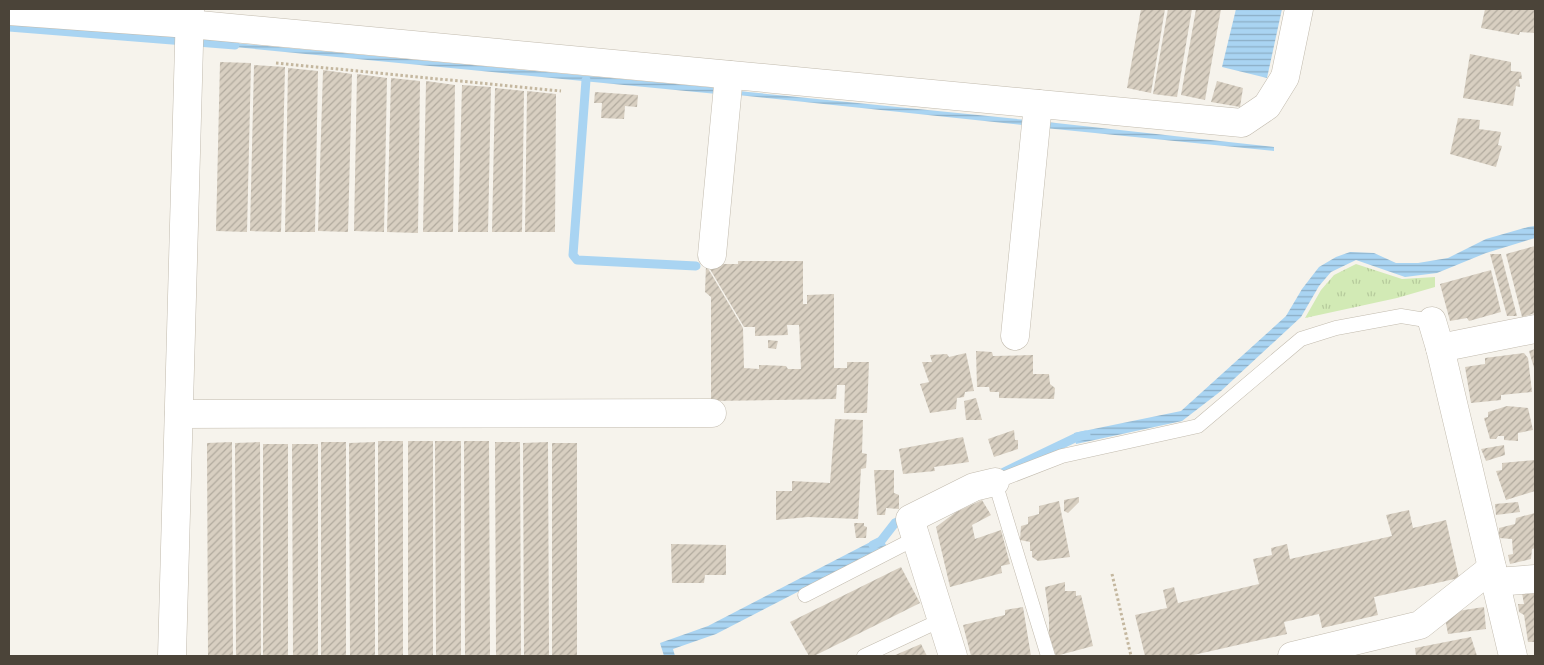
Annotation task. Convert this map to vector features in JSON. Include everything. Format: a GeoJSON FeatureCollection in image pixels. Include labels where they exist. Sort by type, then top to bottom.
{"type":"FeatureCollection","features":[{"type":"Feature","properties":{"kind":"street"},"geometry":{"type":"LineString","coordinates":[[9,11],[190,16],[729,75],[1242,123],[1267,106],[1284,77],[1299,9]]}},
{"type":"Feature","properties":{"kind":"street"},"geometry":{"type":"LineString","coordinates":[[172,656],[190,16]]}},
{"type":"Feature","properties":{"kind":"street"},"geometry":{"type":"LineString","coordinates":[[712,255],[729,75]]}},
{"type":"Feature","properties":{"kind":"street"},"geometry":{"type":"LineString","coordinates":[[1015,336],[1038,104]]}},
{"type":"Feature","properties":{"kind":"street"},"geometry":{"type":"LineString","coordinates":[[1432,321],[1513,656]]}},
{"type":"Feature","properties":{"kind":"street"},"geometry":{"type":"LineString","coordinates":[[1440,348],[1535,329]]}},
{"type":"Feature","properties":{"kind":"street"},"geometry":{"type":"LineString","coordinates":[[179,414],[712,413]]}},
{"type":"Feature","properties":{"kind":"street"},"geometry":{"type":"LineString","coordinates":[[953,656],[910,519],[974,486],[995,482]]}},
{"type":"Feature","properties":{"kind":"street"},"geometry":{"type":"LineString","coordinates":[[1292,656],[1420,625],[1493,575],[1535,578]]}},
{"type":"Feature","properties":{"kind":"lane"},"geometry":{"type":"LineString","coordinates":[[1048,656],[995,482],[1062,456],[1198,426],[1301,339],[1336,328],[1401,316],[1432,321]]}},
{"type":"Feature","properties":{"kind":"lane"},"geometry":{"type":"LineString","coordinates":[[805,596],[916,538]]}},
{"type":"Feature","properties":{"kind":"lane"},"geometry":{"type":"LineString","coordinates":[[864,656],[942,620]]}},
{"type":"Feature","properties":{"kind":"path"},"geometry":{"type":"LineString","coordinates":[[267,62],[561,91]]}},
{"type":"Feature","properties":{"kind":"path"},"geometry":{"type":"LineString","coordinates":[[1112,574],[1131,656]]}},
{"type":"Feature","properties":{"kind":"green space"},"geometry":{"type":"Polygon","coordinates":[[[1356,264],[1402,279],[1435,277],[1435,287],[1397,298],[1305,318],[1321,290],[1334,275],[1356,264]]]}},
{"type":"Feature","properties":{"kind":"water"},"geometry":{"type":"Polygon","coordinates":[[[1236,9],[1282,9],[1267,78],[1222,67],[1236,9]]]}},
{"type":"Feature","properties":{"kind":"water"},"geometry":{"type":"Polygon","coordinates":[[[224,42],[719,88],[717,94],[224,46],[224,42]]]}},
{"type":"Feature","properties":{"kind":"water"},"geometry":{"type":"Polygon","coordinates":[[[738,91],[1027,120],[1022,125],[738,95],[738,91]]]}},
{"type":"Feature","properties":{"kind":"water"},"geometry":{"type":"Polygon","coordinates":[[[1047,122],[1274,147],[1274,151],[1045,128],[1047,122]]]}},
{"type":"Feature","properties":{"kind":"water"},"geometry":{"type":"Polygon","coordinates":[[[1535,226],[1535,238],[1486,253],[1437,273],[1405,277],[1356,260],[1331,272],[1319,286],[1301,317],[1221,391],[1182,421],[1076,444],[1074,433],[1181,411],[1286,316],[1302,289],[1319,267],[1336,257],[1350,252],[1374,253],[1396,263],[1418,263],[1448,258],[1486,239],[1535,226]]]}},
{"type":"Feature","properties":{"kind":"water"},"geometry":{"type":"Polygon","coordinates":[[[880,537],[887,546],[716,634],[673,649],[675,656],[664,656],[660,643],[708,626],[880,537]]]}},
{"type":"Feature","properties":{"kind":"building"},"geometry":{"type":"Polygon","coordinates":[[[1141,9],[1165,9],[1151,93],[1127,88],[1141,9]]]}},
{"type":"Feature","properties":{"kind":"building"},"geometry":{"type":"Polygon","coordinates":[[[1168,9],[1192,9],[1177,97],[1153,94],[1168,9]]]}},
{"type":"Feature","properties":{"kind":"building"},"geometry":{"type":"Polygon","coordinates":[[[1196,9],[1221,9],[1205,100],[1181,95],[1196,9]]]}},
{"type":"Feature","properties":{"kind":"building"},"geometry":{"type":"Polygon","coordinates":[[[1485,9],[1535,9],[1535,33],[1520,32],[1519,35],[1481,28],[1485,9]]]}},
{"type":"Feature","properties":{"kind":"building"},"geometry":{"type":"Polygon","coordinates":[[[1470,54],[1511,62],[1511,71],[1521,72],[1522,79],[1519,79],[1520,87],[1516,86],[1513,106],[1463,98],[1470,54]]]}},
{"type":"Feature","properties":{"kind":"building"},"geometry":{"type":"Polygon","coordinates":[[[220,62],[251,63],[247,232],[216,231],[220,62]]]}},
{"type":"Feature","properties":{"kind":"building"},"geometry":{"type":"Polygon","coordinates":[[[254,65],[285,67],[281,232],[250,231],[254,65]]]}},
{"type":"Feature","properties":{"kind":"building"},"geometry":{"type":"Polygon","coordinates":[[[288,68],[318,71],[315,232],[285,232],[288,68]]]}},
{"type":"Feature","properties":{"kind":"building"},"geometry":{"type":"Polygon","coordinates":[[[323,70],[352,74],[348,232],[318,231],[323,70]]]}},
{"type":"Feature","properties":{"kind":"building"},"geometry":{"type":"Polygon","coordinates":[[[357,74],[387,78],[384,232],[354,231],[357,74]]]}},
{"type":"Feature","properties":{"kind":"building"},"geometry":{"type":"Polygon","coordinates":[[[391,78],[420,81],[418,233],[387,232],[391,78]]]}},
{"type":"Feature","properties":{"kind":"building"},"geometry":{"type":"Polygon","coordinates":[[[426,81],[455,85],[453,232],[423,232],[426,81]]]}},
{"type":"Feature","properties":{"kind":"building"},"geometry":{"type":"Polygon","coordinates":[[[1217,81],[1243,88],[1240,107],[1211,102],[1217,81]]]}},
{"type":"Feature","properties":{"kind":"building"},"geometry":{"type":"Polygon","coordinates":[[[462,85],[491,87],[488,232],[458,232],[462,85]]]}},
{"type":"Feature","properties":{"kind":"building"},"geometry":{"type":"Polygon","coordinates":[[[495,88],[524,91],[522,232],[492,232],[495,88]]]}},
{"type":"Feature","properties":{"kind":"building"},"geometry":{"type":"Polygon","coordinates":[[[527,91],[556,94],[555,232],[525,232],[527,91]]]}},
{"type":"Feature","properties":{"kind":"building"},"geometry":{"type":"Polygon","coordinates":[[[595,92],[638,95],[637,107],[625,106],[624,119],[601,118],[602,103],[594,103],[595,92]]]}},
{"type":"Feature","properties":{"kind":"building"},"geometry":{"type":"Polygon","coordinates":[[[1458,118],[1480,120],[1479,129],[1501,132],[1498,145],[1502,146],[1496,167],[1450,154],[1458,118]]]}},
{"type":"Feature","properties":{"kind":"building"},"geometry":{"type":"Polygon","coordinates":[[[1535,246],[1535,313],[1522,317],[1506,254],[1535,246]]]}},
{"type":"Feature","properties":{"kind":"building"},"geometry":{"type":"Polygon","coordinates":[[[1490,254],[1501,254],[1517,316],[1507,316],[1490,254]]]}},
{"type":"Feature","properties":{"kind":"building"},"geometry":{"type":"Polygon","coordinates":[[[738,261],[803,261],[803,304],[807,304],[807,295],[834,294],[834,368],[847,368],[847,362],[869,362],[867,413],[844,413],[845,385],[837,385],[836,399],[711,401],[711,297],[705,292],[706,265],[743,328],[744,368],[759,369],[759,365],[786,366],[788,369],[801,369],[799,325],[787,325],[788,335],[755,336],[755,327],[744,327],[707,264],[738,264],[738,261]]]}},
{"type":"Feature","properties":{"kind":"building"},"geometry":{"type":"Polygon","coordinates":[[[1491,270],[1501,312],[1469,321],[1467,318],[1450,321],[1440,284],[1491,270]]]}},
{"type":"Feature","properties":{"kind":"building"},"geometry":{"type":"Polygon","coordinates":[[[768,340],[778,341],[776,349],[768,348],[768,340]]]}},
{"type":"Feature","properties":{"kind":"building"},"geometry":{"type":"Polygon","coordinates":[[[1535,349],[1535,371],[1529,351],[1535,349]]]}},
{"type":"Feature","properties":{"kind":"building"},"geometry":{"type":"Polygon","coordinates":[[[976,351],[992,352],[993,356],[1033,355],[1033,374],[1049,374],[1050,384],[1055,388],[1054,399],[999,398],[999,392],[990,392],[989,387],[977,387],[976,351]]]}},
{"type":"Feature","properties":{"kind":"building"},"geometry":{"type":"Polygon","coordinates":[[[966,353],[974,391],[965,392],[964,397],[957,398],[956,409],[930,413],[920,384],[929,382],[922,362],[932,362],[930,355],[947,354],[949,357],[966,353]]]}},
{"type":"Feature","properties":{"kind":"building"},"geometry":{"type":"Polygon","coordinates":[[[1524,353],[1528,358],[1532,392],[1501,395],[1501,400],[1471,403],[1465,367],[1485,364],[1485,358],[1524,353]]]}},
{"type":"Feature","properties":{"kind":"building"},"geometry":{"type":"Polygon","coordinates":[[[976,398],[982,420],[966,420],[964,401],[976,398]]]}},
{"type":"Feature","properties":{"kind":"building"},"geometry":{"type":"Polygon","coordinates":[[[1507,406],[1528,408],[1533,430],[1518,433],[1518,441],[1504,440],[1504,436],[1490,439],[1484,418],[1488,417],[1488,412],[1507,406]]]}},
{"type":"Feature","properties":{"kind":"building"},"geometry":{"type":"Polygon","coordinates":[[[835,419],[863,420],[862,453],[867,454],[866,468],[861,469],[858,519],[808,517],[776,520],[776,491],[792,491],[792,481],[830,483],[835,419]]]}},
{"type":"Feature","properties":{"kind":"building"},"geometry":{"type":"Polygon","coordinates":[[[1014,430],[1015,440],[1018,440],[1018,449],[994,457],[988,439],[1014,430]]]}},
{"type":"Feature","properties":{"kind":"building"},"geometry":{"type":"Polygon","coordinates":[[[963,437],[969,462],[934,467],[935,471],[903,474],[899,449],[963,437]]]}},
{"type":"Feature","properties":{"kind":"building"},"geometry":{"type":"Polygon","coordinates":[[[378,441],[403,441],[403,656],[378,656],[378,441]]]}},
{"type":"Feature","properties":{"kind":"building"},"geometry":{"type":"Polygon","coordinates":[[[408,441],[433,441],[433,656],[408,656],[408,441]]]}},
{"type":"Feature","properties":{"kind":"building"},"geometry":{"type":"Polygon","coordinates":[[[435,441],[461,441],[461,656],[436,656],[435,441]]]}},
{"type":"Feature","properties":{"kind":"building"},"geometry":{"type":"Polygon","coordinates":[[[464,441],[489,441],[490,656],[465,656],[464,441]]]}},
{"type":"Feature","properties":{"kind":"building"},"geometry":{"type":"Polygon","coordinates":[[[232,442],[233,656],[208,656],[207,443],[232,442]]]}},
{"type":"Feature","properties":{"kind":"building"},"geometry":{"type":"Polygon","coordinates":[[[260,442],[261,656],[236,656],[235,443],[260,442]]]}},
{"type":"Feature","properties":{"kind":"building"},"geometry":{"type":"Polygon","coordinates":[[[321,442],[346,442],[346,656],[321,656],[321,442]]]}},
{"type":"Feature","properties":{"kind":"building"},"geometry":{"type":"Polygon","coordinates":[[[375,442],[375,656],[350,656],[349,443],[375,442]]]}},
{"type":"Feature","properties":{"kind":"building"},"geometry":{"type":"Polygon","coordinates":[[[495,442],[520,442],[521,656],[496,656],[495,442]]]}},
{"type":"Feature","properties":{"kind":"building"},"geometry":{"type":"Polygon","coordinates":[[[548,442],[549,656],[524,656],[523,443],[548,442]]]}},
{"type":"Feature","properties":{"kind":"building"},"geometry":{"type":"Polygon","coordinates":[[[552,443],[577,443],[577,656],[552,656],[552,443]]]}},
{"type":"Feature","properties":{"kind":"building"},"geometry":{"type":"Polygon","coordinates":[[[263,444],[288,444],[288,656],[263,656],[263,444]]]}},
{"type":"Feature","properties":{"kind":"building"},"geometry":{"type":"Polygon","coordinates":[[[292,444],[318,444],[318,656],[293,656],[292,444]]]}},
{"type":"Feature","properties":{"kind":"building"},"geometry":{"type":"Polygon","coordinates":[[[1504,445],[1505,455],[1486,461],[1481,449],[1504,445]]]}},
{"type":"Feature","properties":{"kind":"building"},"geometry":{"type":"Polygon","coordinates":[[[1535,460],[1535,491],[1506,500],[1496,471],[1502,470],[1502,463],[1535,460]]]}},
{"type":"Feature","properties":{"kind":"building"},"geometry":{"type":"Polygon","coordinates":[[[874,470],[894,470],[894,493],[899,495],[899,509],[886,508],[885,515],[877,515],[874,470]]]}},
{"type":"Feature","properties":{"kind":"building"},"geometry":{"type":"Polygon","coordinates":[[[1079,497],[1079,502],[1068,513],[1064,511],[1064,500],[1079,497]]]}},
{"type":"Feature","properties":{"kind":"building"},"geometry":{"type":"Polygon","coordinates":[[[982,500],[991,515],[972,525],[975,539],[1001,530],[1010,564],[1001,566],[1002,573],[950,587],[936,527],[956,512],[982,500]]]}},
{"type":"Feature","properties":{"kind":"building"},"geometry":{"type":"Polygon","coordinates":[[[1059,501],[1070,557],[1038,561],[1032,557],[1030,542],[1020,540],[1021,526],[1028,524],[1028,517],[1039,514],[1039,506],[1059,501]]]}},
{"type":"Feature","properties":{"kind":"building"},"geometry":{"type":"Polygon","coordinates":[[[1518,502],[1520,512],[1496,515],[1495,504],[1518,502]]]}},
{"type":"Feature","properties":{"kind":"building"},"geometry":{"type":"Polygon","coordinates":[[[1409,510],[1413,528],[1446,520],[1459,578],[1374,597],[1378,615],[1322,628],[1319,614],[1284,622],[1287,634],[1189,656],[1145,656],[1135,615],[1167,608],[1163,590],[1174,587],[1178,603],[1259,584],[1253,559],[1272,555],[1271,548],[1287,544],[1290,559],[1392,536],[1386,515],[1409,510]]]}},
{"type":"Feature","properties":{"kind":"building"},"geometry":{"type":"Polygon","coordinates":[[[1535,513],[1535,548],[1532,549],[1531,559],[1510,564],[1508,555],[1513,554],[1512,539],[1499,538],[1499,528],[1515,524],[1516,518],[1535,513]]]}},
{"type":"Feature","properties":{"kind":"building"},"geometry":{"type":"Polygon","coordinates":[[[854,523],[864,523],[864,526],[867,527],[866,538],[856,538],[854,523]]]}},
{"type":"Feature","properties":{"kind":"building"},"geometry":{"type":"Polygon","coordinates":[[[671,544],[726,545],[726,575],[705,575],[704,583],[672,583],[671,544]]]}},
{"type":"Feature","properties":{"kind":"building"},"geometry":{"type":"Polygon","coordinates":[[[901,567],[920,603],[814,656],[809,656],[790,622],[901,567]]]}},
{"type":"Feature","properties":{"kind":"building"},"geometry":{"type":"Polygon","coordinates":[[[1065,582],[1065,591],[1076,591],[1076,596],[1081,595],[1093,646],[1056,656],[1049,635],[1045,587],[1065,582]]]}},
{"type":"Feature","properties":{"kind":"building"},"geometry":{"type":"Polygon","coordinates":[[[1535,592],[1535,642],[1528,642],[1524,615],[1519,612],[1518,604],[1524,604],[1522,593],[1535,592]]]}},
{"type":"Feature","properties":{"kind":"building"},"geometry":{"type":"Polygon","coordinates":[[[1023,607],[1031,656],[971,656],[963,625],[1005,615],[1005,610],[1023,607]]]}},
{"type":"Feature","properties":{"kind":"building"},"geometry":{"type":"Polygon","coordinates":[[[1484,607],[1486,629],[1448,634],[1444,613],[1484,607]]]}},
{"type":"Feature","properties":{"kind":"building"},"geometry":{"type":"Polygon","coordinates":[[[1471,637],[1477,656],[1416,656],[1415,648],[1471,637]]]}},
{"type":"Feature","properties":{"kind":"building"},"geometry":{"type":"Polygon","coordinates":[[[921,644],[927,656],[893,656],[921,644]]]}},
{"type":"Feature","properties":{"kind":"waterway"},"geometry":{"type":"LineString","coordinates":[[9,27],[235,45]]}},
{"type":"Feature","properties":{"kind":"waterway"},"geometry":{"type":"LineString","coordinates":[[586,80],[573,255],[577,260],[696,266]]}},
{"type":"Feature","properties":{"kind":"waterway"},"geometry":{"type":"LineString","coordinates":[[1000,474],[1077,437],[1086,435]]}},
{"type":"Feature","properties":{"kind":"waterway"},"geometry":{"type":"LineString","coordinates":[[873,545],[881,541],[895,523],[907,518]]}}]}
